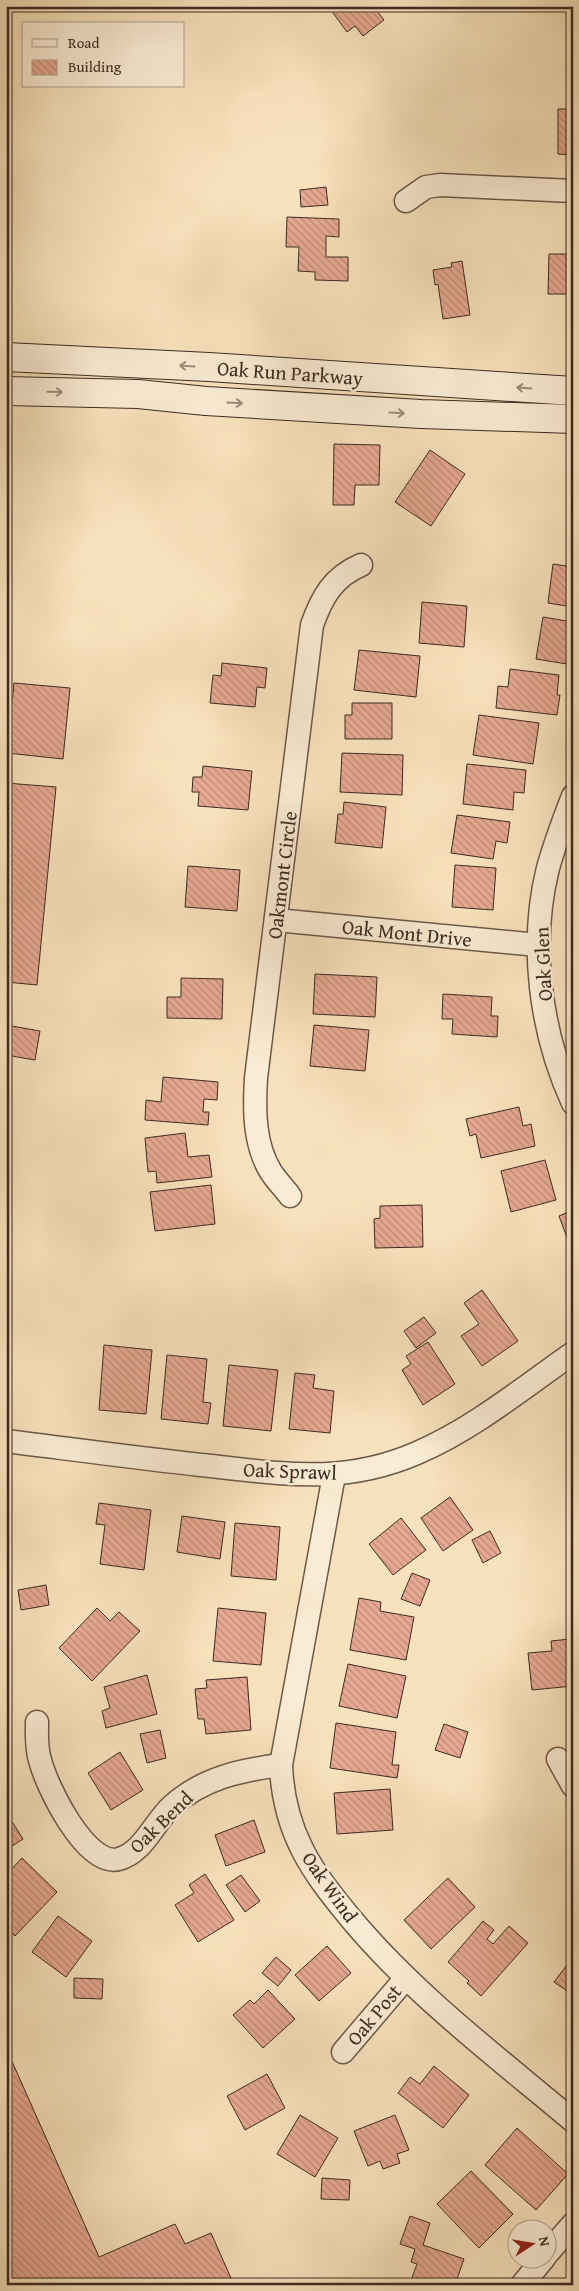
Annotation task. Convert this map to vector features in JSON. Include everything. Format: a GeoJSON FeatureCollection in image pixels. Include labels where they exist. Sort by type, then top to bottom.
{"type":"FeatureCollection","features":[{"type":"Feature","properties":{"kind":"street"},"geometry":{"type":"LineString","coordinates":[[406,201],[426,187],[440,185],[573,192]]}},
{"type":"Feature","properties":{"kind":"street","name":"Oak Run Parkway"},"geometry":{"type":"LineString","coordinates":[[6,357],[209,367],[573,391]]}},
{"type":"Feature","properties":{"kind":"street","name":"Oak Run Parkway"},"geometry":{"type":"LineString","coordinates":[[6,390],[138,394],[206,401],[421,414],[573,419]]}},
{"type":"Feature","properties":{"kind":"street","name":"Oakmont Circle"},"geometry":{"type":"LineString","coordinates":[[290,1196],[271,1172],[261,1149],[254,1102],[312,625],[317,611],[332,586],[341,575],[361,565]]}},
{"type":"Feature","properties":{"kind":"street","name":"Oak Glen"},"geometry":{"type":"LineString","coordinates":[[573,796],[548,870],[538,945],[547,1019],[556,1055],[573,1103]]}},
{"type":"Feature","properties":{"kind":"street","name":"Oak Mont Drive"},"geometry":{"type":"LineString","coordinates":[[276,920],[538,945]]}},
{"type":"Feature","properties":{"kind":"street","name":"Oak Sprawl"},"geometry":{"type":"LineString","coordinates":[[6,1441],[85,1453],[249,1470],[312,1476],[334,1475],[387,1463],[442,1442],[573,1353]]}},
{"type":"Feature","properties":{"kind":"street","name":"Oak Wind"},"geometry":{"type":"LineString","coordinates":[[334,1475],[281,1765],[286,1802],[302,1849],[315,1871],[340,1905],[405,1979],[573,2121]]}},
{"type":"Feature","properties":{"kind":"street","name":"Oak Bend"},"geometry":{"type":"LineString","coordinates":[[37,1722],[39,1759],[62,1812],[92,1848],[108,1858],[116,1860],[133,1852],[171,1807],[188,1793],[209,1781],[234,1773],[281,1765]]}},
{"type":"Feature","properties":{"kind":"street"},"geometry":{"type":"LineString","coordinates":[[558,1759],[573,1786]]}},
{"type":"Feature","properties":{"kind":"street","name":"Oak Post"},"geometry":{"type":"LineString","coordinates":[[342,2052],[405,1979]]}},
{"type":"Feature","properties":{"kind":"street"},"geometry":{"type":"LineString","coordinates":[[556,2244],[573,2224]]}},
{"type":"Feature","properties":{"kind":"street"},"geometry":{"type":"LineString","coordinates":[[522,2285],[536,2268]]}},
{"type":"Feature","properties":{"kind":"building"},"geometry":{"type":"Polygon","coordinates":[[[328,6],[373,6],[384,20],[363,36],[355,26],[347,32],[328,6]]]}},
{"type":"Feature","properties":{"kind":"building"},"geometry":{"type":"Polygon","coordinates":[[[509,6],[546,6],[545,10],[509,6]]]}},
{"type":"Feature","properties":{"kind":"building"},"geometry":{"type":"Polygon","coordinates":[[[558,109],[573,109],[573,155],[558,154],[558,109]]]}},
{"type":"Feature","properties":{"kind":"building"},"geometry":{"type":"Polygon","coordinates":[[[326,187],[328,205],[301,207],[300,190],[326,187]]]}},
{"type":"Feature","properties":{"kind":"building"},"geometry":{"type":"Polygon","coordinates":[[[287,217],[339,219],[339,237],[326,236],[326,257],[348,257],[348,281],[315,280],[315,272],[298,271],[299,247],[286,247],[287,217]]]}},
{"type":"Feature","properties":{"kind":"building"},"geometry":{"type":"Polygon","coordinates":[[[549,254],[573,254],[573,294],[548,294],[549,254]]]}},
{"type":"Feature","properties":{"kind":"building"},"geometry":{"type":"Polygon","coordinates":[[[462,261],[470,315],[443,319],[438,284],[435,285],[433,270],[452,267],[451,263],[462,261]]]}},
{"type":"Feature","properties":{"kind":"building"},"geometry":{"type":"Polygon","coordinates":[[[334,444],[380,445],[379,485],[355,485],[354,505],[333,505],[334,444]]]}},
{"type":"Feature","properties":{"kind":"building"},"geometry":{"type":"Polygon","coordinates":[[[430,450],[465,474],[431,526],[395,502],[430,450]]]}},
{"type":"Feature","properties":{"kind":"building"},"geometry":{"type":"Polygon","coordinates":[[[553,564],[573,567],[573,607],[548,603],[553,564]]]}},
{"type":"Feature","properties":{"kind":"building"},"geometry":{"type":"Polygon","coordinates":[[[422,602],[467,606],[464,647],[419,643],[422,602]]]}},
{"type":"Feature","properties":{"kind":"building"},"geometry":{"type":"Polygon","coordinates":[[[543,617],[573,622],[573,665],[536,659],[543,617]]]}},
{"type":"Feature","properties":{"kind":"building"},"geometry":{"type":"Polygon","coordinates":[[[359,650],[420,656],[416,697],[354,690],[359,650]]]}},
{"type":"Feature","properties":{"kind":"building"},"geometry":{"type":"Polygon","coordinates":[[[222,663],[267,668],[265,688],[257,687],[255,707],[210,703],[213,675],[221,676],[222,663]]]}},
{"type":"Feature","properties":{"kind":"building"},"geometry":{"type":"Polygon","coordinates":[[[510,669],[559,675],[557,695],[560,695],[557,715],[496,708],[498,686],[508,687],[510,669]]]}},
{"type":"Feature","properties":{"kind":"building"},"geometry":{"type":"Polygon","coordinates":[[[14,683],[70,688],[63,759],[7,753],[14,683]]]}},
{"type":"Feature","properties":{"kind":"building"},"geometry":{"type":"Polygon","coordinates":[[[352,703],[392,703],[392,739],[345,739],[345,715],[352,715],[352,703]]]}},
{"type":"Feature","properties":{"kind":"building"},"geometry":{"type":"Polygon","coordinates":[[[479,715],[539,723],[533,764],[473,755],[479,715]]]}},
{"type":"Feature","properties":{"kind":"building"},"geometry":{"type":"Polygon","coordinates":[[[342,753],[403,755],[402,795],[340,792],[342,753]]]}},
{"type":"Feature","properties":{"kind":"building"},"geometry":{"type":"Polygon","coordinates":[[[467,764],[526,770],[524,793],[514,792],[513,810],[463,804],[467,764]]]}},
{"type":"Feature","properties":{"kind":"building"},"geometry":{"type":"Polygon","coordinates":[[[203,766],[252,771],[248,810],[198,806],[199,792],[192,792],[193,777],[202,777],[203,766]]]}},
{"type":"Feature","properties":{"kind":"building"},"geometry":{"type":"Polygon","coordinates":[[[6,783],[56,787],[37,985],[6,982],[6,783]]]}},
{"type":"Feature","properties":{"kind":"building"},"geometry":{"type":"Polygon","coordinates":[[[344,802],[386,807],[382,848],[335,843],[338,814],[343,814],[344,802]]]}},
{"type":"Feature","properties":{"kind":"building"},"geometry":{"type":"Polygon","coordinates":[[[457,815],[510,822],[507,843],[496,841],[493,859],[451,853],[457,815]]]}},
{"type":"Feature","properties":{"kind":"building"},"geometry":{"type":"Polygon","coordinates":[[[455,865],[496,868],[493,910],[452,907],[455,865]]]}},
{"type":"Feature","properties":{"kind":"building"},"geometry":{"type":"Polygon","coordinates":[[[188,866],[240,870],[237,911],[185,907],[188,866]]]}},
{"type":"Feature","properties":{"kind":"building"},"geometry":{"type":"Polygon","coordinates":[[[315,974],[377,977],[375,1017],[313,1014],[315,974]]]}},
{"type":"Feature","properties":{"kind":"building"},"geometry":{"type":"Polygon","coordinates":[[[181,978],[223,979],[222,1019],[167,1018],[167,997],[181,997],[181,978]]]}},
{"type":"Feature","properties":{"kind":"building"},"geometry":{"type":"Polygon","coordinates":[[[443,994],[492,997],[491,1016],[498,1016],[497,1037],[452,1034],[453,1019],[442,1019],[443,994]]]}},
{"type":"Feature","properties":{"kind":"building"},"geometry":{"type":"Polygon","coordinates":[[[6,1025],[40,1031],[35,1060],[6,1055],[6,1025]]]}},
{"type":"Feature","properties":{"kind":"building"},"geometry":{"type":"Polygon","coordinates":[[[314,1025],[369,1030],[365,1071],[310,1066],[314,1025]]]}},
{"type":"Feature","properties":{"kind":"building"},"geometry":{"type":"Polygon","coordinates":[[[163,1077],[218,1082],[217,1100],[204,1099],[203,1112],[209,1112],[208,1125],[145,1120],[146,1100],[161,1102],[163,1077]]]}},
{"type":"Feature","properties":{"kind":"building"},"geometry":{"type":"Polygon","coordinates":[[[519,1107],[523,1126],[531,1124],[535,1146],[481,1158],[476,1134],[470,1136],[466,1119],[519,1107]]]}},
{"type":"Feature","properties":{"kind":"building"},"geometry":{"type":"Polygon","coordinates":[[[185,1133],[188,1157],[209,1155],[212,1177],[157,1183],[156,1171],[148,1172],[145,1138],[185,1133]]]}},
{"type":"Feature","properties":{"kind":"building"},"geometry":{"type":"Polygon","coordinates":[[[545,1160],[556,1200],[511,1212],[501,1171],[545,1160]]]}},
{"type":"Feature","properties":{"kind":"building"},"geometry":{"type":"Polygon","coordinates":[[[211,1185],[215,1224],[155,1231],[150,1192],[211,1185]]]}},
{"type":"Feature","properties":{"kind":"building"},"geometry":{"type":"Polygon","coordinates":[[[422,1205],[423,1247],[375,1248],[374,1219],[380,1218],[380,1206],[422,1205]]]}},
{"type":"Feature","properties":{"kind":"building"},"geometry":{"type":"Polygon","coordinates":[[[573,1210],[573,1254],[559,1216],[573,1210]]]}},
{"type":"Feature","properties":{"kind":"building"},"geometry":{"type":"Polygon","coordinates":[[[482,1290],[518,1341],[482,1366],[461,1336],[479,1324],[464,1303],[482,1290]]]}},
{"type":"Feature","properties":{"kind":"building"},"geometry":{"type":"Polygon","coordinates":[[[424,1317],[436,1333],[416,1348],[404,1331],[424,1317]]]}},
{"type":"Feature","properties":{"kind":"building"},"geometry":{"type":"Polygon","coordinates":[[[428,1342],[455,1384],[423,1405],[402,1370],[411,1364],[406,1356],[428,1342]]]}},
{"type":"Feature","properties":{"kind":"building"},"geometry":{"type":"Polygon","coordinates":[[[104,1345],[152,1350],[146,1414],[99,1410],[104,1345]]]}},
{"type":"Feature","properties":{"kind":"building"},"geometry":{"type":"Polygon","coordinates":[[[167,1355],[207,1359],[203,1402],[211,1403],[208,1424],[161,1419],[167,1355]]]}},
{"type":"Feature","properties":{"kind":"building"},"geometry":{"type":"Polygon","coordinates":[[[229,1365],[278,1370],[271,1431],[223,1426],[229,1365]]]}},
{"type":"Feature","properties":{"kind":"building"},"geometry":{"type":"Polygon","coordinates":[[[295,1373],[315,1375],[313,1388],[334,1391],[330,1433],[289,1429],[295,1373]]]}},
{"type":"Feature","properties":{"kind":"building"},"geometry":{"type":"Polygon","coordinates":[[[450,1497],[473,1530],[443,1551],[421,1518],[450,1497]]]}},
{"type":"Feature","properties":{"kind":"building"},"geometry":{"type":"Polygon","coordinates":[[[99,1503],[151,1510],[144,1570],[100,1564],[105,1525],[96,1524],[99,1503]]]}},
{"type":"Feature","properties":{"kind":"building"},"geometry":{"type":"Polygon","coordinates":[[[182,1516],[225,1522],[220,1559],[177,1552],[182,1516]]]}},
{"type":"Feature","properties":{"kind":"building"},"geometry":{"type":"Polygon","coordinates":[[[401,1518],[426,1550],[393,1575],[369,1544],[401,1518]]]}},
{"type":"Feature","properties":{"kind":"building"},"geometry":{"type":"Polygon","coordinates":[[[235,1523],[280,1527],[276,1580],[231,1576],[235,1523]]]}},
{"type":"Feature","properties":{"kind":"building"},"geometry":{"type":"Polygon","coordinates":[[[490,1531],[501,1553],[483,1563],[472,1540],[490,1531]]]}},
{"type":"Feature","properties":{"kind":"building"},"geometry":{"type":"Polygon","coordinates":[[[412,1573],[430,1580],[420,1606],[401,1599],[412,1573]]]}},
{"type":"Feature","properties":{"kind":"building"},"geometry":{"type":"Polygon","coordinates":[[[46,1585],[49,1605],[21,1610],[18,1590],[46,1585]]]}},
{"type":"Feature","properties":{"kind":"building"},"geometry":{"type":"Polygon","coordinates":[[[359,1598],[381,1602],[380,1611],[414,1617],[406,1660],[350,1650],[359,1598]]]}},
{"type":"Feature","properties":{"kind":"building"},"geometry":{"type":"Polygon","coordinates":[[[97,1608],[110,1621],[119,1612],[140,1631],[92,1681],[59,1648],[97,1608]]]}},
{"type":"Feature","properties":{"kind":"building"},"geometry":{"type":"Polygon","coordinates":[[[218,1608],[266,1613],[261,1665],[213,1661],[218,1608]]]}},
{"type":"Feature","properties":{"kind":"building"},"geometry":{"type":"Polygon","coordinates":[[[570,1639],[573,1686],[532,1690],[528,1653],[552,1651],[551,1641],[570,1639]]]}},
{"type":"Feature","properties":{"kind":"building"},"geometry":{"type":"Polygon","coordinates":[[[348,1664],[406,1676],[397,1718],[339,1706],[348,1664]]]}},
{"type":"Feature","properties":{"kind":"building"},"geometry":{"type":"Polygon","coordinates":[[[147,1675],[157,1714],[106,1728],[102,1711],[110,1708],[104,1687],[147,1675]]]}},
{"type":"Feature","properties":{"kind":"building"},"geometry":{"type":"Polygon","coordinates":[[[247,1677],[251,1730],[206,1734],[204,1719],[198,1719],[195,1689],[207,1688],[206,1680],[247,1677]]]}},
{"type":"Feature","properties":{"kind":"building"},"geometry":{"type":"Polygon","coordinates":[[[336,1723],[396,1732],[392,1765],[399,1765],[397,1778],[330,1768],[336,1723]]]}},
{"type":"Feature","properties":{"kind":"building"},"geometry":{"type":"Polygon","coordinates":[[[444,1724],[468,1732],[460,1758],[435,1750],[444,1724]]]}},
{"type":"Feature","properties":{"kind":"building"},"geometry":{"type":"Polygon","coordinates":[[[160,1730],[166,1758],[147,1763],[140,1734],[160,1730]]]}},
{"type":"Feature","properties":{"kind":"building"},"geometry":{"type":"Polygon","coordinates":[[[120,1752],[143,1790],[111,1810],[88,1773],[120,1752]]]}},
{"type":"Feature","properties":{"kind":"building"},"geometry":{"type":"Polygon","coordinates":[[[390,1789],[393,1830],[337,1834],[334,1793],[390,1789]]]}},
{"type":"Feature","properties":{"kind":"building"},"geometry":{"type":"Polygon","coordinates":[[[6,1812],[23,1839],[6,1850],[6,1812]]]}},
{"type":"Feature","properties":{"kind":"building"},"geometry":{"type":"Polygon","coordinates":[[[254,1820],[265,1852],[226,1866],[215,1835],[254,1820]]]}},
{"type":"Feature","properties":{"kind":"building"},"geometry":{"type":"Polygon","coordinates":[[[22,1858],[57,1892],[15,1936],[6,1927],[6,1875],[22,1858]]]}},
{"type":"Feature","properties":{"kind":"building"},"geometry":{"type":"Polygon","coordinates":[[[205,1874],[234,1920],[198,1942],[175,1905],[194,1893],[189,1885],[205,1874]]]}},
{"type":"Feature","properties":{"kind":"building"},"geometry":{"type":"Polygon","coordinates":[[[241,1875],[260,1901],[245,1912],[226,1885],[241,1875]]]}},
{"type":"Feature","properties":{"kind":"building"},"geometry":{"type":"Polygon","coordinates":[[[448,1878],[475,1907],[431,1949],[404,1920],[448,1878]]]}},
{"type":"Feature","properties":{"kind":"building"},"geometry":{"type":"Polygon","coordinates":[[[58,1916],[92,1941],[66,1977],[32,1952],[58,1916]]]}},
{"type":"Feature","properties":{"kind":"building"},"geometry":{"type":"Polygon","coordinates":[[[483,1921],[494,1930],[487,1939],[493,1944],[509,1926],[528,1943],[481,1996],[467,1983],[469,1981],[448,1962],[483,1921]]]}},
{"type":"Feature","properties":{"kind":"building"},"geometry":{"type":"Polygon","coordinates":[[[327,1946],[351,1973],[319,2001],[295,1975],[327,1946]]]}},
{"type":"Feature","properties":{"kind":"building"},"geometry":{"type":"Polygon","coordinates":[[[276,1957],[291,1970],[278,1986],[262,1973],[276,1957]]]}},
{"type":"Feature","properties":{"kind":"building"},"geometry":{"type":"Polygon","coordinates":[[[567,1965],[573,1970],[573,1989],[570,1993],[554,1982],[567,1965]]]}},
{"type":"Feature","properties":{"kind":"building"},"geometry":{"type":"Polygon","coordinates":[[[74,1978],[103,1979],[102,1999],[74,1998],[74,1978]]]}},
{"type":"Feature","properties":{"kind":"building"},"geometry":{"type":"Polygon","coordinates":[[[268,1990],[295,2019],[263,2048],[233,2015],[250,2000],[254,2004],[268,1990]]]}},
{"type":"Feature","properties":{"kind":"building"},"geometry":{"type":"Polygon","coordinates":[[[6,2048],[99,2257],[175,2224],[185,2244],[211,2233],[234,2285],[6,2285],[6,2271],[11,2269],[6,2258],[6,2048]]]}},
{"type":"Feature","properties":{"kind":"building"},"geometry":{"type":"Polygon","coordinates":[[[434,2066],[469,2095],[443,2128],[398,2093],[410,2077],[420,2084],[434,2066]]]}},
{"type":"Feature","properties":{"kind":"building"},"geometry":{"type":"Polygon","coordinates":[[[267,2074],[285,2108],[245,2130],[227,2096],[267,2074]]]}},
{"type":"Feature","properties":{"kind":"building"},"geometry":{"type":"Polygon","coordinates":[[[300,2115],[338,2138],[315,2177],[277,2154],[300,2115]]]}},
{"type":"Feature","properties":{"kind":"building"},"geometry":{"type":"Polygon","coordinates":[[[395,2115],[409,2150],[397,2154],[400,2163],[383,2169],[380,2161],[368,2166],[354,2131],[395,2115]]]}},
{"type":"Feature","properties":{"kind":"building"},"geometry":{"type":"Polygon","coordinates":[[[517,2128],[568,2174],[536,2210],[485,2165],[517,2128]]]}},
{"type":"Feature","properties":{"kind":"building"},"geometry":{"type":"Polygon","coordinates":[[[471,2171],[513,2214],[506,2218],[506,2221],[479,2248],[437,2204],[471,2171]]]}},
{"type":"Feature","properties":{"kind":"building"},"geometry":{"type":"Polygon","coordinates":[[[322,2178],[350,2180],[349,2200],[321,2199],[322,2178]]]}},
{"type":"Feature","properties":{"kind":"building"},"geometry":{"type":"Polygon","coordinates":[[[410,2216],[430,2223],[423,2245],[464,2259],[455,2285],[416,2285],[410,2283],[417,2264],[411,2262],[415,2249],[400,2244],[410,2216]]]}}]}
